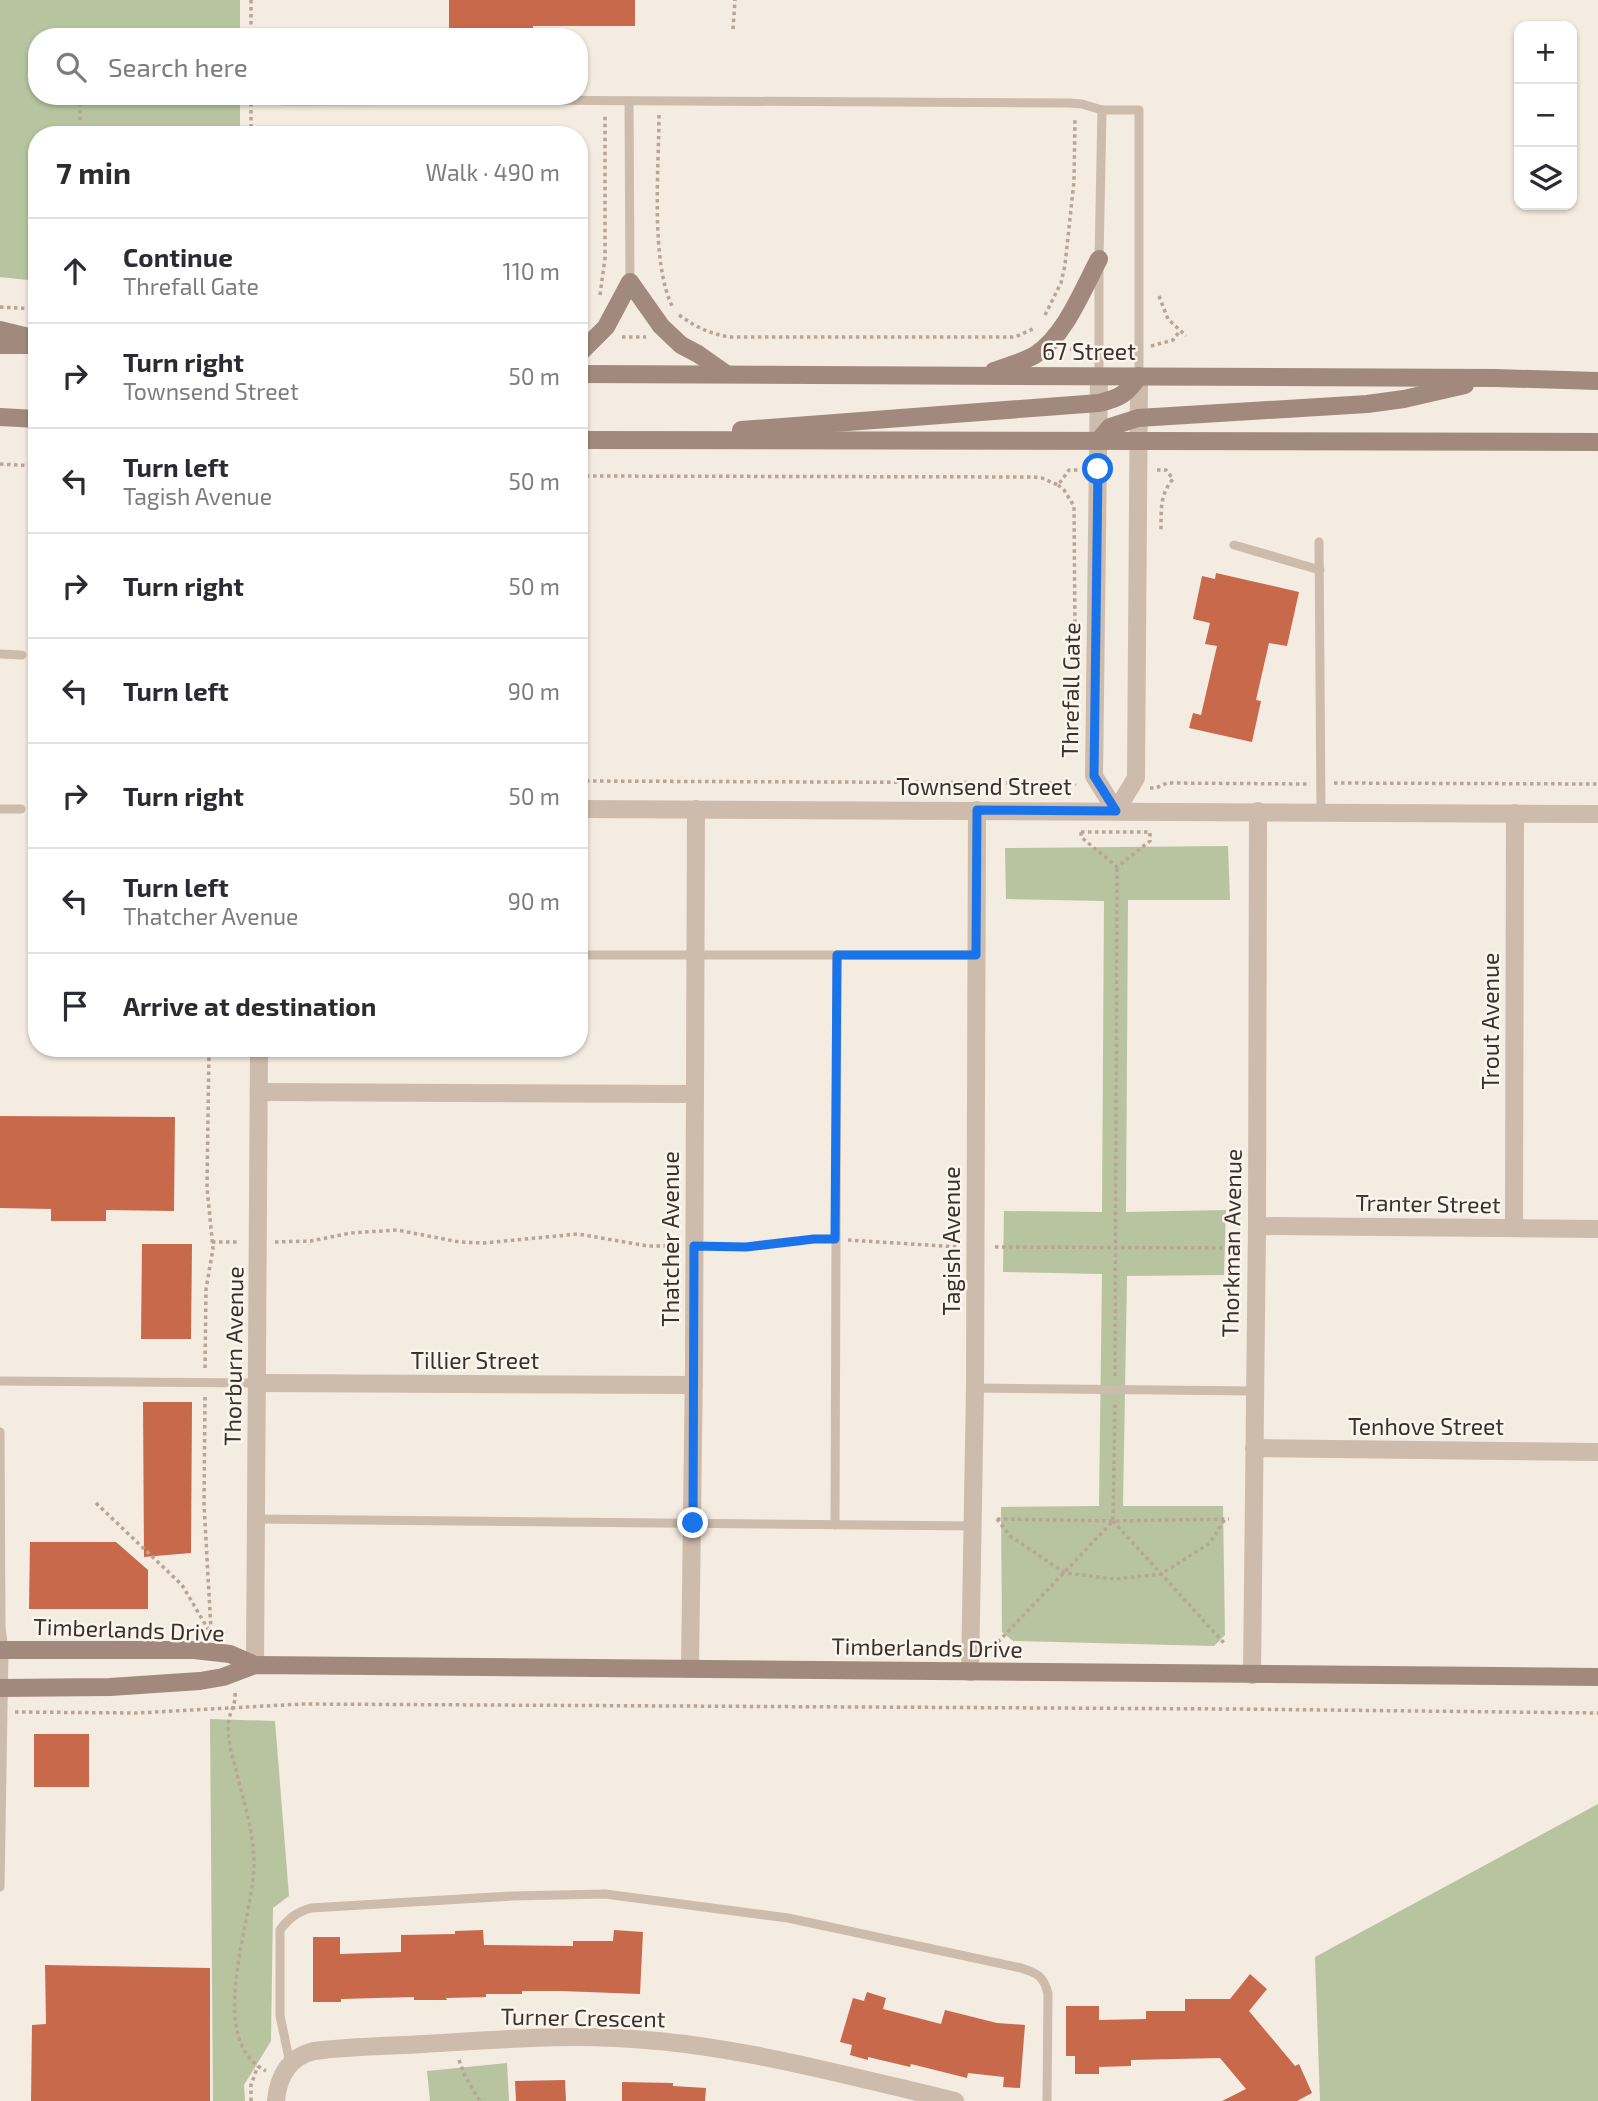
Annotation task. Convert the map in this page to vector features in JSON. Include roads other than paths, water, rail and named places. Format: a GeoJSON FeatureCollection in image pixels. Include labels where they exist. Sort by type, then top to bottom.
{"type":"FeatureCollection","features":[{"type":"Feature","properties":{"kind":"street"},"geometry":{"type":"LineString","coordinates":[[984,375],[1034,355],[1052,340],[1099,259]]}},
{"type":"Feature","properties":{"kind":"street"},"geometry":{"type":"LineString","coordinates":[[588,347],[606,327],[630,282],[661,326],[681,345],[725,373]]}},
{"type":"Feature","properties":{"kind":"street"},"geometry":{"type":"LineString","coordinates":[[0,330],[28,337]]}},
{"type":"Feature","properties":{"kind":"street"},"geometry":{"type":"LineString","coordinates":[[0,345],[28,346]]}},
{"type":"Feature","properties":{"kind":"street","name":"67 Street"},"geometry":{"type":"LineString","coordinates":[[588,374],[1496,378],[1598,381]]}},
{"type":"Feature","properties":{"kind":"street","name":"Threfall Gate"},"geometry":{"type":"LineString","coordinates":[[1099,376],[1094,776],[1116,811]]}},
{"type":"Feature","properties":{"kind":"street"},"geometry":{"type":"LineString","coordinates":[[606,440],[1099,402],[1113,400],[1129,391],[1139,376]]}},
{"type":"Feature","properties":{"kind":"street"},"geometry":{"type":"LineString","coordinates":[[1116,811],[1136,778],[1139,376]]}},
{"type":"Feature","properties":{"kind":"street"},"geometry":{"type":"LineString","coordinates":[[1098,441],[1110,427],[1138,418],[1367,404],[1405,399],[1496,378]]}},
{"type":"Feature","properties":{"kind":"street"},"geometry":{"type":"LineString","coordinates":[[0,417],[28,419]]}},
{"type":"Feature","properties":{"kind":"street"},"geometry":{"type":"LineString","coordinates":[[588,440],[1598,442]]}},
{"type":"Feature","properties":{"kind":"street","name":"Townsend Street"},"geometry":{"type":"LineString","coordinates":[[588,809],[1598,814]]}},
{"type":"Feature","properties":{"kind":"street","name":"Thatcher Avenue"},"geometry":{"type":"LineString","coordinates":[[690,1669],[696,809]]}},
{"type":"Feature","properties":{"kind":"street","name":"Tagish Avenue"},"geometry":{"type":"LineString","coordinates":[[970,1672],[974,1527],[977,810]]}},
{"type":"Feature","properties":{"kind":"street","name":"Thorkman Avenue"},"geometry":{"type":"LineString","coordinates":[[1252,1675],[1258,811]]}},
{"type":"Feature","properties":{"kind":"street","name":"Trout Avenue"},"geometry":{"type":"LineString","coordinates":[[1514,1228],[1516,813]]}},
{"type":"Feature","properties":{"kind":"street","name":"Thorburn Avenue"},"geometry":{"type":"LineString","coordinates":[[255,1665],[260,1057]]}},
{"type":"Feature","properties":{"kind":"street"},"geometry":{"type":"LineString","coordinates":[[259,1092],[695,1094]]}},
{"type":"Feature","properties":{"kind":"street","name":"Tranter Street"},"geometry":{"type":"LineString","coordinates":[[1257,1226],[1598,1229]]}},
{"type":"Feature","properties":{"kind":"street","name":"Tillier Street"},"geometry":{"type":"LineString","coordinates":[[257,1383],[694,1385]]}},
{"type":"Feature","properties":{"kind":"street","name":"Tenhove Street"},"geometry":{"type":"LineString","coordinates":[[1254,1448],[1598,1452]]}},
{"type":"Feature","properties":{"kind":"street","name":"Timberlands Drive"},"geometry":{"type":"LineString","coordinates":[[2,1650],[194,1650],[230,1654],[255,1665]]}},
{"type":"Feature","properties":{"kind":"street","name":"Timberlands Drive"},"geometry":{"type":"LineString","coordinates":[[2,1688],[110,1687],[200,1681],[223,1677],[255,1665],[1598,1677]]}},
{"type":"Feature","properties":{"kind":"street","name":"Turner Crescent"},"geometry":{"type":"LineString","coordinates":[[286,2071],[307,2053],[321,2050],[561,2037],[617,2038],[675,2043],[798,2064],[955,2101]]}},
{"type":"Feature","properties":{"kind":"street"},"geometry":{"type":"LineString","coordinates":[[276,2101],[286,2071]]}},
{"type":"Feature","properties":{"kind":"lane"},"geometry":{"type":"LineString","coordinates":[[588,101],[1069,103],[1102,110],[1139,110],[1139,376]]}},
{"type":"Feature","properties":{"kind":"lane"},"geometry":{"type":"LineString","coordinates":[[629,101],[630,282]]}},
{"type":"Feature","properties":{"kind":"lane"},"geometry":{"type":"LineString","coordinates":[[1099,376],[1102,110]]}},
{"type":"Feature","properties":{"kind":"lane"},"geometry":{"type":"LineString","coordinates":[[1320,542],[1321,812]]}},
{"type":"Feature","properties":{"kind":"lane"},"geometry":{"type":"LineString","coordinates":[[1234,545],[1320,570]]}},
{"type":"Feature","properties":{"kind":"lane"},"geometry":{"type":"LineString","coordinates":[[0,654],[22,655]]}},
{"type":"Feature","properties":{"kind":"lane"},"geometry":{"type":"LineString","coordinates":[[0,809],[21,809]]}},
{"type":"Feature","properties":{"kind":"lane"},"geometry":{"type":"LineString","coordinates":[[588,955],[976,955]]}},
{"type":"Feature","properties":{"kind":"lane"},"geometry":{"type":"LineString","coordinates":[[835,1525],[837,955]]}},
{"type":"Feature","properties":{"kind":"lane"},"geometry":{"type":"LineString","coordinates":[[0,1381],[257,1383]]}},
{"type":"Feature","properties":{"kind":"lane"},"geometry":{"type":"LineString","coordinates":[[975,1388],[1254,1391]]}},
{"type":"Feature","properties":{"kind":"lane"},"geometry":{"type":"LineString","coordinates":[[0,1432],[0,1887]]}},
{"type":"Feature","properties":{"kind":"lane"},"geometry":{"type":"LineString","coordinates":[[255,1519],[974,1527]]}},
{"type":"Feature","properties":{"kind":"lane"},"geometry":{"type":"LineString","coordinates":[[286,2071],[280,2016],[280,1930],[288,1918],[300,1911],[311,1908],[512,1896],[605,1894],[788,1918],[1035,1973],[1046,1982],[1048,1994],[1047,2101]]}}]}
